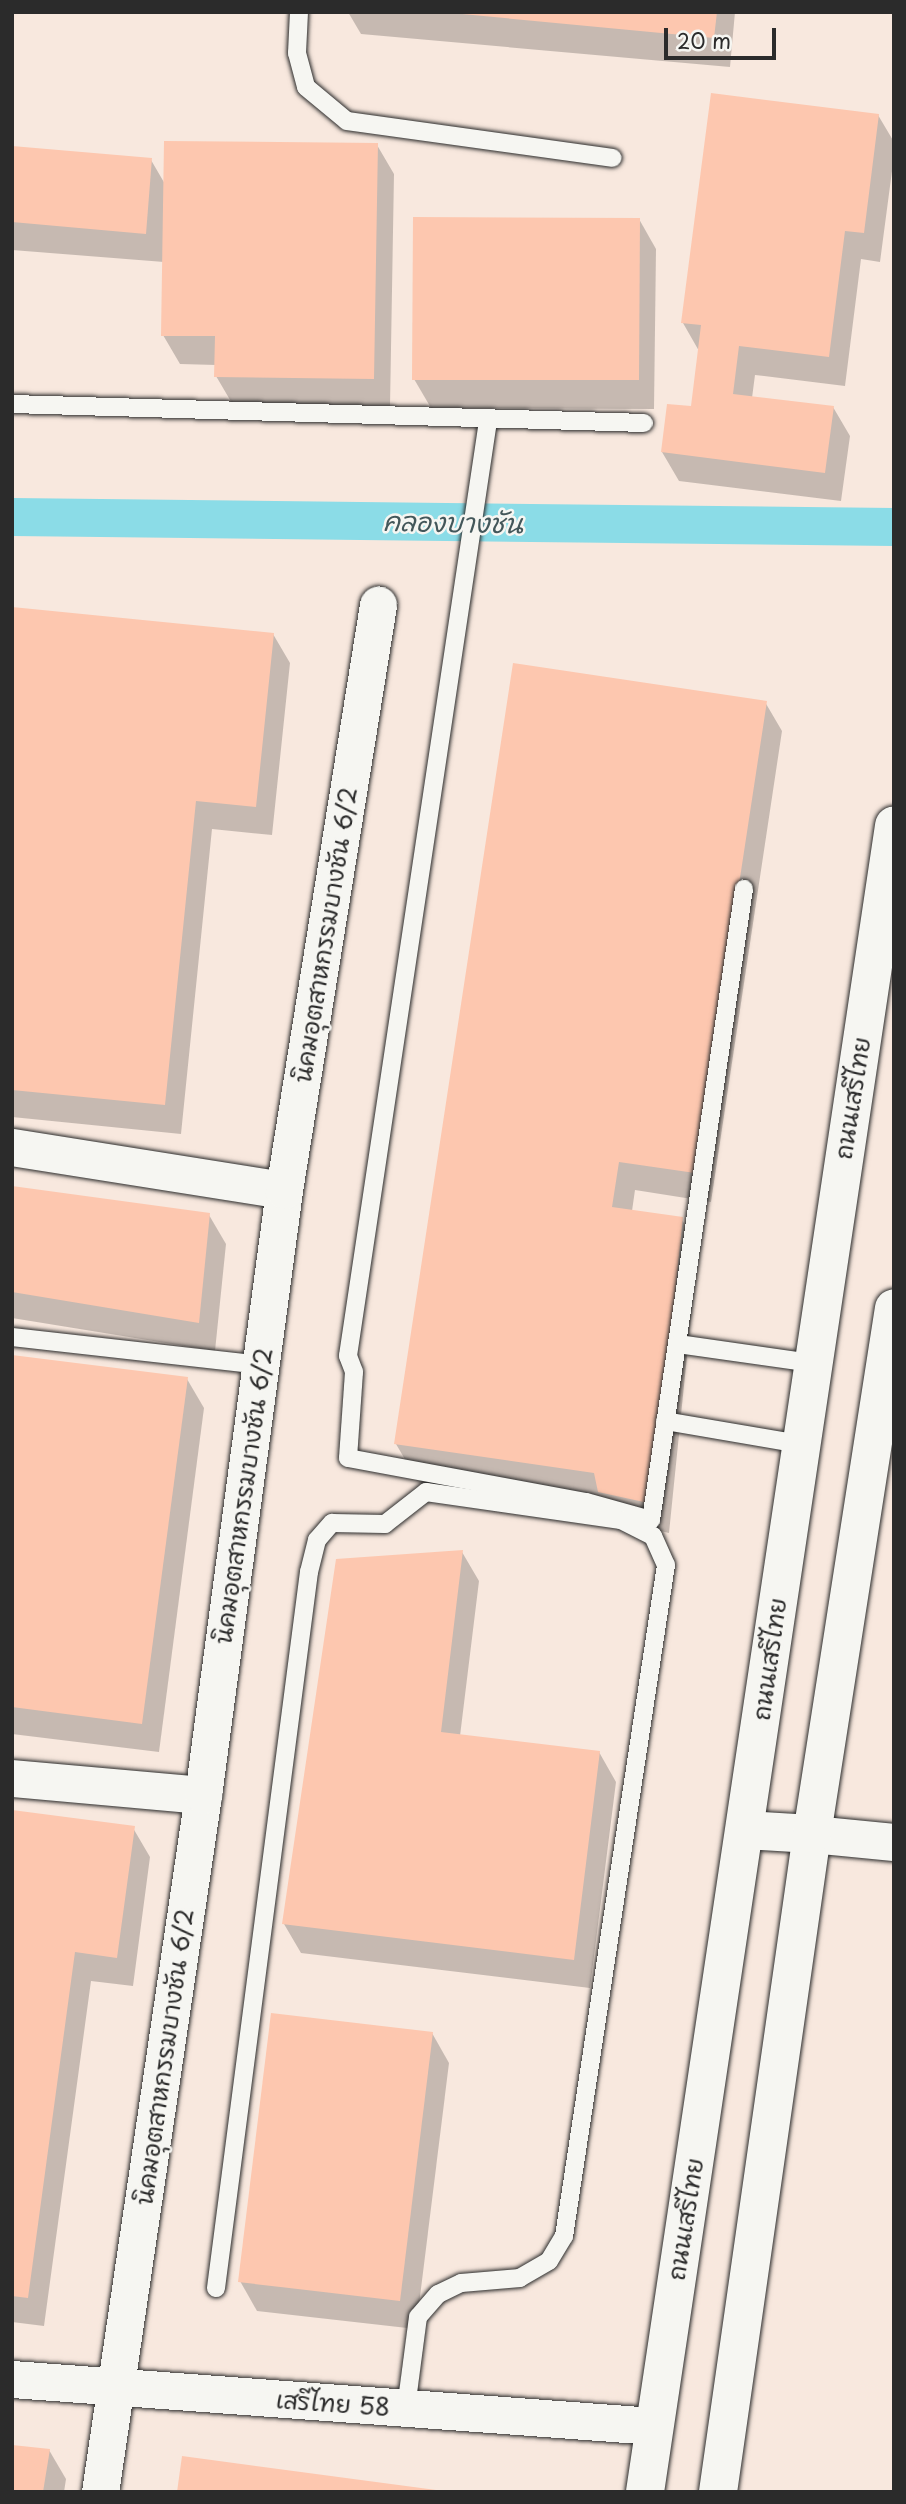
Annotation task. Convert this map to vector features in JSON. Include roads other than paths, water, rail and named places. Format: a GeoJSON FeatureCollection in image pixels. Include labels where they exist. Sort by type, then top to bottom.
{"type":"FeatureCollection","features":[{"type":"Feature","properties":{"kind":"main road","name":"ถนนเสรีไทย"},"geometry":{"type":"LineString","coordinates":[[645,2492],[746,1830],[811,1363],[894,825]]}},
{"type":"Feature","properties":{"kind":"main road"},"geometry":{"type":"LineString","coordinates":[[718,2492],[812,1834],[894,1308]]}},
{"type":"Feature","properties":{"kind":"main road"},"geometry":{"type":"LineString","coordinates":[[746,1830],[812,1834]]}},
{"type":"Feature","properties":{"kind":"street","name":"นิคมอุตสาหกรรมบางชัน 6/2"},"geometry":{"type":"LineString","coordinates":[[100,2492],[203,1795],[284,1190],[378,605]]}},
{"type":"Feature","properties":{"kind":"street"},"geometry":{"type":"LineString","coordinates":[[12,1147],[284,1190]]}},
{"type":"Feature","properties":{"kind":"street"},"geometry":{"type":"LineString","coordinates":[[12,1778],[203,1795]]}},
{"type":"Feature","properties":{"kind":"street"},"geometry":{"type":"LineString","coordinates":[[812,1834],[894,1842]]}},
{"type":"Feature","properties":{"kind":"street","name":"เสรีไทย 58"},"geometry":{"type":"LineString","coordinates":[[12,2379],[653,2426]]}},
{"type":"Feature","properties":{"kind":"lane"},"geometry":{"type":"LineString","coordinates":[[299,12],[297,53],[306,87],[347,121],[612,158]]}},
{"type":"Feature","properties":{"kind":"lane"},"geometry":{"type":"LineString","coordinates":[[12,404],[216,408],[488,421],[644,423]]}},
{"type":"Feature","properties":{"kind":"lane"},"geometry":{"type":"LineString","coordinates":[[488,421],[348,1356],[354,1373],[348,1458],[586,1502],[651,1520],[744,889]]}},
{"type":"Feature","properties":{"kind":"lane"},"geometry":{"type":"LineString","coordinates":[[12,1337],[261,1365]]}},
{"type":"Feature","properties":{"kind":"lane"},"geometry":{"type":"LineString","coordinates":[[678,1344],[811,1363]]}},
{"type":"Feature","properties":{"kind":"lane"},"geometry":{"type":"LineString","coordinates":[[665,1421],[799,1444]]}},
{"type":"Feature","properties":{"kind":"lane"},"geometry":{"type":"LineString","coordinates":[[216,2288],[309,1572],[317,1540],[332,1523],[385,1524],[426,1492],[621,1520],[653,1536],[666,1565],[564,2236],[549,2261],[520,2278],[461,2283],[438,2294],[418,2317],[406,2408]]}},
{"type":"Feature","properties":{"kind":"waterway","name":"คลองบางชัน"},"geometry":{"type":"LineString","coordinates":[[12,517],[894,527]]}}]}
